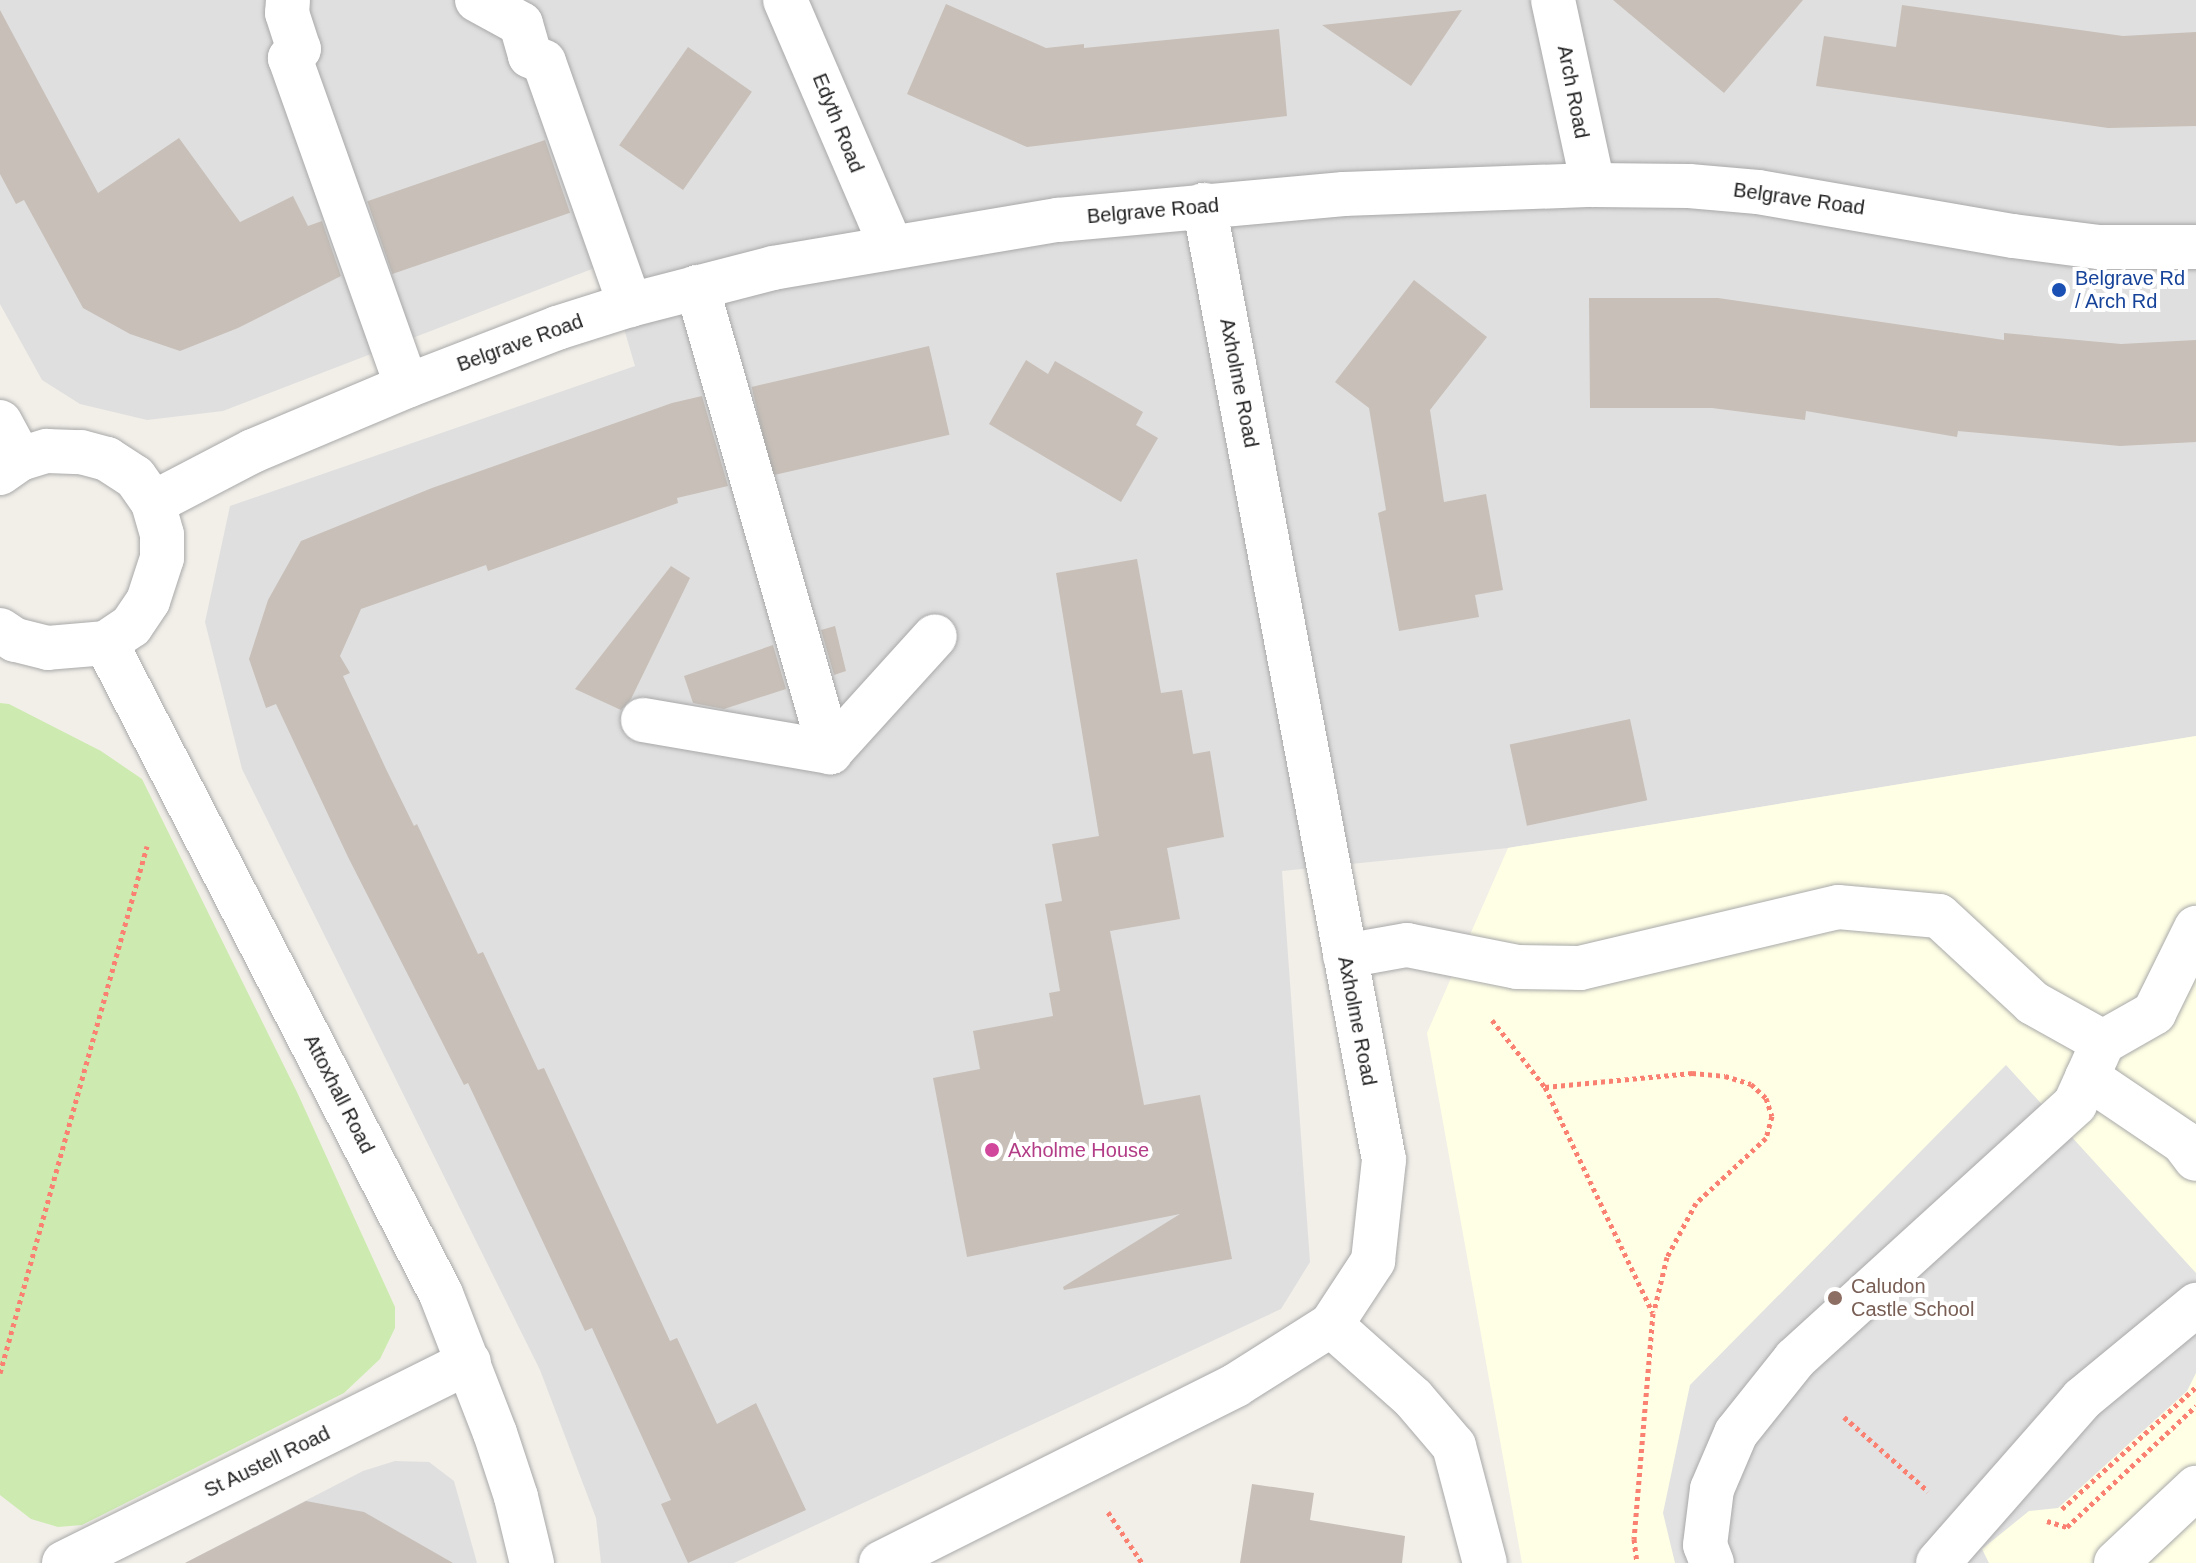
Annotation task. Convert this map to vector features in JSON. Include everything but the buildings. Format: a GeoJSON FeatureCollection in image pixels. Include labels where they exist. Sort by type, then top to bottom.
{"type":"FeatureCollection","features":[{"type":"Feature","properties":{"kind":"street"},"geometry":{"type":"LineString","coordinates":[[288,0],[287,13],[299,49],[290,58],[407,386]]}},
{"type":"Feature","properties":{"kind":"street"},"geometry":{"type":"LineString","coordinates":[[477,0],[521,24],[530,56],[544,62],[630,305]]}},
{"type":"Feature","properties":{"kind":"street","name":"Edyth Road"},"geometry":{"type":"LineString","coordinates":[[785,0],[891,246]]}},
{"type":"Feature","properties":{"kind":"street","name":"Arch Road"},"geometry":{"type":"LineString","coordinates":[[1553,0],[1593,185]]}},
{"type":"Feature","properties":{"kind":"street","name":"Belgrave Road"},"geometry":{"type":"LineString","coordinates":[[153,503],[253,451],[407,386],[557,328],[630,305],[697,287],[891,246],[1058,220],[1358,194],[1593,185],[1689,186],[1758,192],[2013,236],[2099,247],[2196,247]]}},
{"type":"Feature","properties":{"kind":"street","name":"Axholme Road"},"geometry":{"type":"LineString","coordinates":[[881,1563],[1236,1385],[1331,1325],[1373,1261],[1384,1160],[1262,498],[1204,205]]}},
{"type":"Feature","properties":{"kind":"street"},"geometry":{"type":"LineString","coordinates":[[697,287],[830,752]]}},
{"type":"Feature","properties":{"kind":"street"},"geometry":{"type":"LineString","coordinates":[[0,630],[15,640],[48,648],[106,643],[131,626],[148,601],[156,580],[162,535],[153,503],[135,477],[107,459],[81,452],[7,451]]}},
{"type":"Feature","properties":{"kind":"street"},"geometry":{"type":"LineString","coordinates":[[830,752],[935,636]]}},
{"type":"Feature","properties":{"kind":"street","name":"Attoxhall Road"},"geometry":{"type":"LineString","coordinates":[[106,643],[419,1248],[469,1362],[516,1497],[532,1563]]}},
{"type":"Feature","properties":{"kind":"street"},"geometry":{"type":"LineString","coordinates":[[643,720],[830,752]]}},
{"type":"Feature","properties":{"kind":"street"},"geometry":{"type":"LineString","coordinates":[[1345,956],[1407,945],[1517,967],[1580,968],[1838,907],[1939,916],[2033,1003],[2088,1074],[2183,1142],[2196,1159]]}},
{"type":"Feature","properties":{"kind":"street"},"geometry":{"type":"LineString","coordinates":[[1712,1563],[1705,1545],[1712,1489],[1736,1433],[1795,1359],[2154,1013],[2196,928]]}},
{"type":"Feature","properties":{"kind":"street"},"geometry":{"type":"LineString","coordinates":[[1938,1563],[2082,1399],[2196,1305]]}},
{"type":"Feature","properties":{"kind":"street"},"geometry":{"type":"LineString","coordinates":[[1331,1325],[1413,1398],[1454,1446],[1485,1563]]}},
{"type":"Feature","properties":{"kind":"street","name":"St Austell Road"},"geometry":{"type":"LineString","coordinates":[[64,1563],[469,1362]]}},
{"type":"Feature","properties":{"kind":"street"},"geometry":{"type":"LineString","coordinates":[[2116,1563],[2196,1488]]}},
{"type":"Feature","properties":{"kind":"path"},"geometry":{"type":"LineString","coordinates":[[0,1373],[169,764]]}},
{"type":"Feature","properties":{"kind":"path"},"geometry":{"type":"LineString","coordinates":[[1485,1013],[1545,1087],[1653,1313]]}},
{"type":"Feature","properties":{"kind":"path"},"geometry":{"type":"LineString","coordinates":[[1545,1087],[1692,1073],[1725,1076],[1751,1084],[1766,1098],[1772,1116],[1766,1138],[1696,1203],[1667,1257],[1653,1313],[1634,1539],[1637,1563]]}},
{"type":"Feature","properties":{"kind":"path"},"geometry":{"type":"LineString","coordinates":[[2044,1520],[2073,1503],[2196,1387]]}},
{"type":"Feature","properties":{"kind":"path"},"geometry":{"type":"LineString","coordinates":[[2035,1517],[2067,1527],[2196,1406]]}},
{"type":"Feature","properties":{"kind":"path"},"geometry":{"type":"LineString","coordinates":[[1844,1417],[1909,1475]]}},
{"type":"Feature","properties":{"kind":"shaded area"},"geometry":{"type":"Polygon","coordinates":[[[0,0],[2196,0],[2196,736],[1508,848],[1282,871],[1310,1262],[1281,1309],[734,1563],[601,1563],[596,1518],[540,1370],[242,769],[205,622],[230,506],[635,366],[605,264],[223,411],[147,420],[80,404],[42,380],[0,304],[0,0]]]}},
{"type":"Feature","properties":{"kind":"shaded area","name":"Caludon Castle School"},"geometry":{"type":"Polygon","coordinates":[[[2196,736],[2196,1563],[1522,1563],[1427,1033],[1508,848],[2196,736]]]}},
{"type":"Feature","properties":{"kind":"shaded area"},"geometry":{"type":"Polygon","coordinates":[[[2006,1065],[2196,1273],[2196,1373],[2187,1391],[2058,1508],[2029,1511],[1982,1549],[1989,1563],[1675,1563],[1663,1513],[1690,1385],[2006,1065]]]}},
{"type":"Feature","properties":{"kind":"shaded area"},"geometry":{"type":"Polygon","coordinates":[[[395,1461],[429,1462],[454,1481],[477,1563],[185,1563],[363,1471],[395,1461]]]}},
{"type":"Feature","properties":{"kind":"green space"},"geometry":{"type":"Polygon","coordinates":[[[0,703],[9,704],[101,751],[142,779],[297,1092],[395,1307],[395,1328],[380,1359],[344,1393],[82,1525],[58,1527],[31,1519],[0,1495],[0,703]]]}},
{"type":"Feature","properties":{"kind":"place","name":"Belgrave Rd / Arch Rd"},"geometry":{"type":"Point","coordinates":[2059,290]}},
{"type":"Feature","properties":{"kind":"place","name":"Axholme House"},"geometry":{"type":"Point","coordinates":[992,1150]}},
{"type":"Feature","properties":{"kind":"place","name":"Caludon Castle School"},"geometry":{"type":"Point","coordinates":[1835,1298]}}]}
